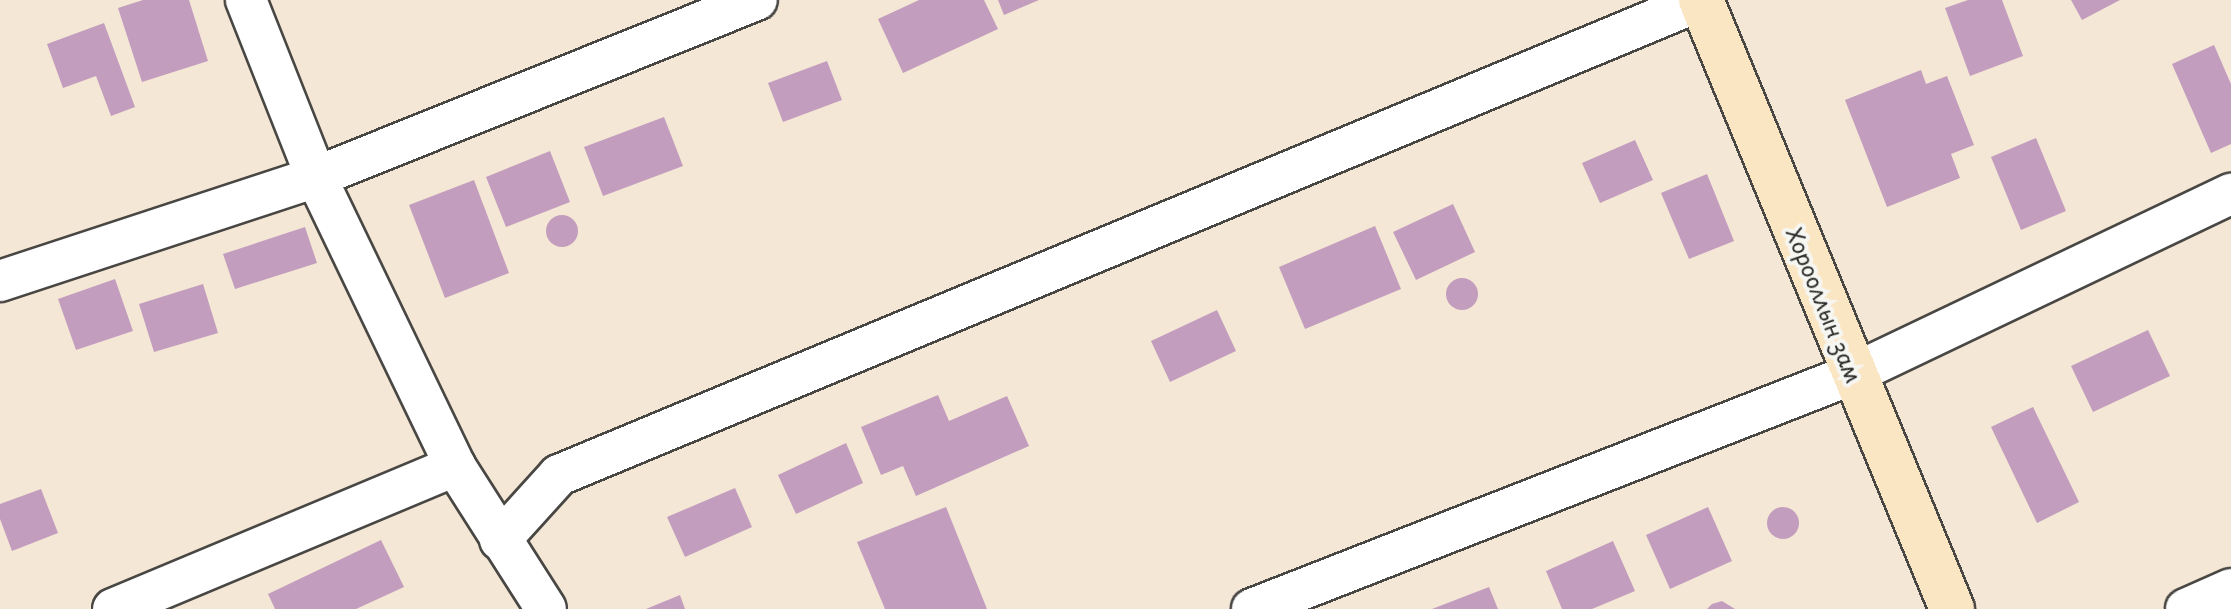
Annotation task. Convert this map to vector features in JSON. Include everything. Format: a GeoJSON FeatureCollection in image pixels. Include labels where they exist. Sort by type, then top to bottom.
{"type":"FeatureCollection","features":[{"type":"Feature","properties":{"kind":"street"},"geometry":{"type":"LineString","coordinates":[[246,0],[316,177],[455,466],[546,609]]}},
{"type":"Feature","properties":{"kind":"street"},"geometry":{"type":"LineString","coordinates":[[0,281],[316,177],[757,0]]}},
{"type":"Feature","properties":{"kind":"street"},"geometry":{"type":"LineString","coordinates":[[500,540],[559,475],[1701,0]]}},
{"type":"Feature","properties":{"kind":"street","name":"Хорооллын зам"},"geometry":{"type":"LineString","coordinates":[[1701,0],[1952,609]]}},
{"type":"Feature","properties":{"kind":"street"},"geometry":{"type":"LineString","coordinates":[[1252,609],[1853,374],[2231,194]]}},
{"type":"Feature","properties":{"kind":"street"},"geometry":{"type":"LineString","coordinates":[[113,609],[455,466]]}},
{"type":"Feature","properties":{"kind":"street"},"geometry":{"type":"LineString","coordinates":[[2186,609],[2231,589]]}},
{"type":"Feature","properties":{"kind":"building"},"geometry":{"type":"Polygon","coordinates":[[[143,0],[189,0],[208,61],[142,82],[118,8],[143,0]]]}},
{"type":"Feature","properties":{"kind":"building"},"geometry":{"type":"Polygon","coordinates":[[[919,0],[984,0],[998,29],[903,73],[878,19],[919,0]]]}},
{"type":"Feature","properties":{"kind":"building"},"geometry":{"type":"Polygon","coordinates":[[[998,0],[1039,0],[1004,15],[998,0]]]}},
{"type":"Feature","properties":{"kind":"building"},"geometry":{"type":"Polygon","coordinates":[[[1968,0],[2002,0],[2023,56],[1970,76],[1945,8],[1968,0]]]}},
{"type":"Feature","properties":{"kind":"building"},"geometry":{"type":"Polygon","coordinates":[[[2071,0],[2120,0],[2082,20],[2071,0]]]}},
{"type":"Feature","properties":{"kind":"building"},"geometry":{"type":"Polygon","coordinates":[[[104,23],[135,107],[111,116],[96,76],[63,88],[47,44],[104,23]]]}},
{"type":"Feature","properties":{"kind":"building"},"geometry":{"type":"Polygon","coordinates":[[[2214,45],[2231,84],[2231,144],[2211,153],[2172,64],[2214,45]]]}},
{"type":"Feature","properties":{"kind":"building"},"geometry":{"type":"Polygon","coordinates":[[[827,61],[842,100],[783,122],[768,83],[827,61]]]}},
{"type":"Feature","properties":{"kind":"building"},"geometry":{"type":"Polygon","coordinates":[[[1921,70],[1926,84],[1947,76],[1974,145],[1951,154],[1960,178],[1887,207],[1845,100],[1921,70]]]}},
{"type":"Feature","properties":{"kind":"building"},"geometry":{"type":"Polygon","coordinates":[[[664,117],[683,166],[603,196],[584,147],[664,117]]]}},
{"type":"Feature","properties":{"kind":"building"},"geometry":{"type":"Polygon","coordinates":[[[2036,138],[2066,211],[2021,230],[1991,157],[2036,138]]]}},
{"type":"Feature","properties":{"kind":"building"},"geometry":{"type":"Polygon","coordinates":[[[1635,140],[1653,180],[1600,203],[1582,163],[1635,140]]]}},
{"type":"Feature","properties":{"kind":"building"},"geometry":{"type":"Polygon","coordinates":[[[550,151],[570,202],[506,227],[486,177],[550,151]]]}},
{"type":"Feature","properties":{"kind":"building"},"geometry":{"type":"Polygon","coordinates":[[[1707,174],[1734,241],[1689,259],[1661,193],[1707,174]]]}},
{"type":"Feature","properties":{"kind":"building"},"geometry":{"type":"Polygon","coordinates":[[[474,180],[509,273],[445,298],[409,205],[474,180]]]}},
{"type":"Feature","properties":{"kind":"building"},"geometry":{"type":"Polygon","coordinates":[[[1453,204],[1475,252],[1416,280],[1393,232],[1453,204]]]}},
{"type":"Feature","properties":{"kind":"building"},"geometry":{"type":"Polygon","coordinates":[[[562,215],[574,219],[578,231],[574,243],[562,247],[550,243],[546,231],[550,219],[562,215]]]}},
{"type":"Feature","properties":{"kind":"building"},"geometry":{"type":"Polygon","coordinates":[[[1375,226],[1401,289],[1305,329],[1279,267],[1375,226]]]}},
{"type":"Feature","properties":{"kind":"building"},"geometry":{"type":"Polygon","coordinates":[[[305,227],[317,263],[235,289],[223,254],[305,227]]]}},
{"type":"Feature","properties":{"kind":"building"},"geometry":{"type":"Polygon","coordinates":[[[1462,278],[1474,282],[1478,294],[1474,306],[1462,310],[1450,306],[1446,294],[1450,282],[1462,278]]]}},
{"type":"Feature","properties":{"kind":"building"},"geometry":{"type":"Polygon","coordinates":[[[115,279],[133,331],[76,350],[58,299],[115,279]]]}},
{"type":"Feature","properties":{"kind":"building"},"geometry":{"type":"Polygon","coordinates":[[[203,284],[218,333],[154,352],[139,304],[203,284]]]}},
{"type":"Feature","properties":{"kind":"building"},"geometry":{"type":"Polygon","coordinates":[[[1217,310],[1236,351],[1170,382],[1151,341],[1217,310]]]}},
{"type":"Feature","properties":{"kind":"building"},"geometry":{"type":"Polygon","coordinates":[[[2148,330],[2170,376],[2093,412],[2071,366],[2148,330]]]}},
{"type":"Feature","properties":{"kind":"building"},"geometry":{"type":"Polygon","coordinates":[[[938,395],[949,421],[1007,396],[1029,446],[916,496],[903,466],[881,475],[861,427],[938,395]]]}},
{"type":"Feature","properties":{"kind":"building"},"geometry":{"type":"Polygon","coordinates":[[[2033,407],[2079,502],[2037,523],[1991,427],[2033,407]]]}},
{"type":"Feature","properties":{"kind":"building"},"geometry":{"type":"Polygon","coordinates":[[[846,443],[863,483],[796,514],[778,475],[846,443]]]}},
{"type":"Feature","properties":{"kind":"building"},"geometry":{"type":"Polygon","coordinates":[[[735,488],[752,527],[685,557],[667,517],[735,488]]]}},
{"type":"Feature","properties":{"kind":"building"},"geometry":{"type":"Polygon","coordinates":[[[41,489],[58,533],[12,551],[0,519],[0,504],[41,489]]]}},
{"type":"Feature","properties":{"kind":"building"},"geometry":{"type":"Polygon","coordinates":[[[946,507],[987,609],[885,609],[857,542],[946,507]]]}},
{"type":"Feature","properties":{"kind":"building"},"geometry":{"type":"Polygon","coordinates":[[[1708,507],[1732,561],[1670,589],[1646,535],[1708,507]]]}},
{"type":"Feature","properties":{"kind":"building"},"geometry":{"type":"Polygon","coordinates":[[[1783,507],[1795,511],[1799,523],[1795,535],[1783,539],[1771,535],[1767,523],[1771,511],[1783,507]]]}},
{"type":"Feature","properties":{"kind":"building"},"geometry":{"type":"Polygon","coordinates":[[[381,540],[404,587],[356,609],[275,609],[268,594],[381,540]]]}},
{"type":"Feature","properties":{"kind":"building"},"geometry":{"type":"Polygon","coordinates":[[[1613,541],[1635,591],[1592,609],[1562,609],[1546,571],[1613,541]]]}},
{"type":"Feature","properties":{"kind":"building"},"geometry":{"type":"Polygon","coordinates":[[[1489,587],[1498,609],[1432,609],[1489,587]]]}},
{"type":"Feature","properties":{"kind":"building"},"geometry":{"type":"Polygon","coordinates":[[[680,595],[685,609],[646,609],[680,595]]]}},
{"type":"Feature","properties":{"kind":"building"},"geometry":{"type":"Polygon","coordinates":[[[1722,601],[1735,609],[1707,609],[1712,604],[1722,601]]]}}]}
